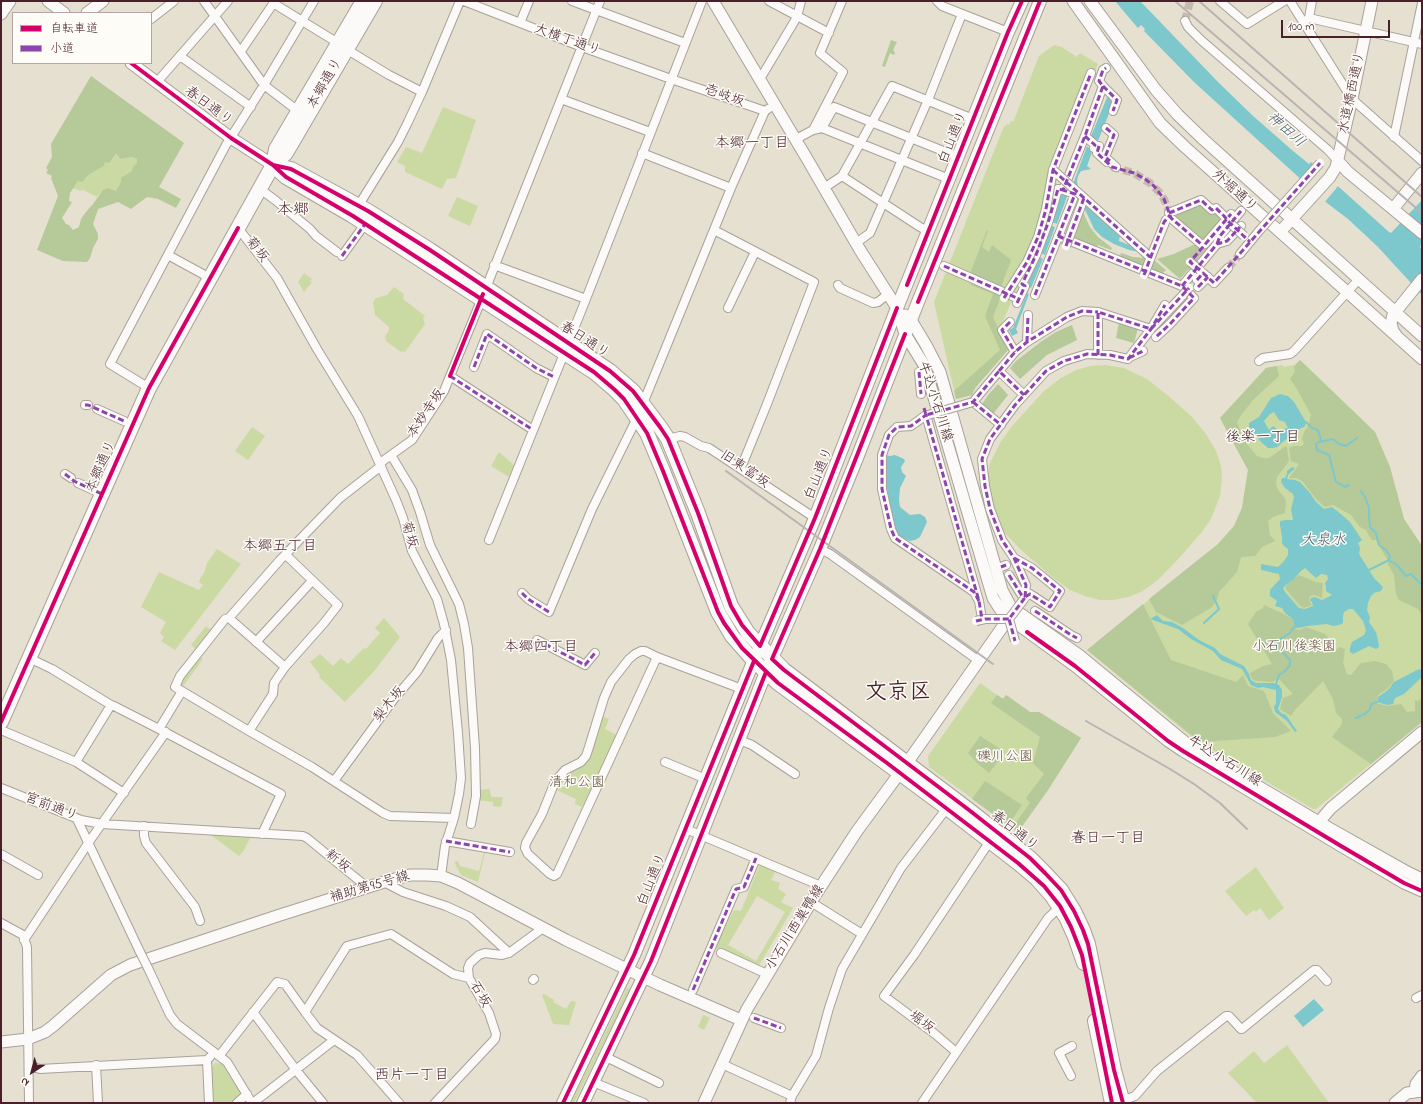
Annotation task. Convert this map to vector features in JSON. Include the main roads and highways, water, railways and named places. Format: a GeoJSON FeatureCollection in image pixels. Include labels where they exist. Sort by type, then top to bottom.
{"type":"FeatureCollection","features":[{"type":"Feature","properties":{"kind":"highway","name":"本郷通り"},"geometry":{"type":"LineString","coordinates":[[1,722],[149,388],[260,189],[274,165],[286,153],[342,46],[363,1]]}},
{"type":"Feature","properties":{"kind":"highway","name":"本郷通り"},"geometry":{"type":"LineString","coordinates":[[274,165],[276,149],[298,112],[374,1]]}},
{"type":"Feature","properties":{"kind":"highway","name":"春日通り"},"geometry":{"type":"LineString","coordinates":[[274,165],[291,169],[356,211],[430,250],[484,294]]}},
{"type":"Feature","properties":{"kind":"highway","name":"春日通り"},"geometry":{"type":"LineString","coordinates":[[356,211],[365,224],[484,294],[566,348],[617,376],[633,391],[668,439],[698,513],[731,606],[742,625],[772,659],[784,670],[903,768],[947,808],[1037,879],[1048,891],[1064,904],[1084,930],[1091,953],[1114,1070],[1118,1102]]}},
{"type":"Feature","properties":{"kind":"highway","name":"春日通り"},"geometry":{"type":"LineString","coordinates":[[566,348],[624,399],[647,433],[664,472],[718,612],[732,636],[754,661],[784,688],[903,768],[969,810],[1035,862],[1057,885],[1064,904]]}},
{"type":"Feature","properties":{"kind":"main road"},"geometry":{"type":"LineString","coordinates":[[1,14],[10,1]]}},
{"type":"Feature","properties":{"kind":"main road"},"geometry":{"type":"LineString","coordinates":[[48,1],[63,12]]}},
{"type":"Feature","properties":{"kind":"main road"},"geometry":{"type":"LineString","coordinates":[[88,12],[103,1]]}},
{"type":"Feature","properties":{"kind":"main road"},"geometry":{"type":"LineString","coordinates":[[714,1],[856,242],[897,308]]}},
{"type":"Feature","properties":{"kind":"main road","name":"白山通り"},"geometry":{"type":"LineString","coordinates":[[563,1103],[628,969],[760,646],[815,518],[897,308],[1008,32],[1022,1]]}},
{"type":"Feature","properties":{"kind":"main road","name":"白山通り"},"geometry":{"type":"LineString","coordinates":[[583,1103],[644,977],[766,672],[820,549],[905,334],[1040,1]]}},
{"type":"Feature","properties":{"kind":"main road","name":"外堀通り"},"geometry":{"type":"LineString","coordinates":[[1073,1],[1160,123],[1422,359]]}},
{"type":"Feature","properties":{"kind":"main road","name":"外堀通り"},"geometry":{"type":"LineString","coordinates":[[1090,1],[1167,104],[1195,132],[1396,311],[1422,336]]}},
{"type":"Feature","properties":{"kind":"main road","name":"水道橋西通り"},"geometry":{"type":"LineString","coordinates":[[1280,232],[1330,177],[1338,161],[1372,1]]}},
{"type":"Feature","properties":{"kind":"main road","name":"春日通り"},"geometry":{"type":"LineString","coordinates":[[132,64],[231,138],[274,165]]}},
{"type":"Feature","properties":{"kind":"main road"},"geometry":{"type":"LineString","coordinates":[[1338,161],[1348,172],[1422,233]]}},
{"type":"Feature","properties":{"kind":"main road"},"geometry":{"type":"LineString","coordinates":[[1393,208],[1422,173]]}},
{"type":"Feature","properties":{"kind":"main road"},"geometry":{"type":"LineString","coordinates":[[1397,336],[1393,331],[1391,323],[1396,311],[1422,278]]}},
{"type":"Feature","properties":{"kind":"main road","name":"牛込小石川線"},"geometry":{"type":"LineString","coordinates":[[897,308],[911,320],[940,372],[1002,590],[1008,603],[1011,616]]}},
{"type":"Feature","properties":{"kind":"main road","name":"牛込小石川線"},"geometry":{"type":"LineString","coordinates":[[897,308],[905,334],[924,365],[993,598],[1000,609],[1080,655],[1191,746],[1404,883],[1422,891]]}},
{"type":"Feature","properties":{"kind":"main road","name":"小石川西巣鴨線"},"geometry":{"type":"LineString","coordinates":[[704,1103],[741,1020],[821,886],[857,831],[1011,616]]}},
{"type":"Feature","properties":{"kind":"main road"},"geometry":{"type":"LineString","coordinates":[[1317,827],[1331,808],[1422,732]]}},
{"type":"Feature","properties":{"kind":"main road","name":"牛込小石川線"},"geometry":{"type":"LineString","coordinates":[[1317,827],[1422,879]]}},
{"type":"Feature","properties":{"kind":"main road","name":"補助第95号線"},"geometry":{"type":"LineString","coordinates":[[1,1042],[28,1039],[45,1032],[103,982],[123,968],[282,914],[410,875],[441,876],[458,883],[543,928],[644,977],[741,1020]]}},
{"type":"Feature","properties":{"kind":"main road"},"geometry":{"type":"LineString","coordinates":[[1395,1103],[1405,1094],[1419,1091],[1416,1084],[1422,1076]]}},
{"type":"Feature","properties":{"kind":"water","name":"神田川"},"geometry":{"type":"Polygon","coordinates":[[[1115,1],[1140,1],[1252,115],[1309,164],[1311,162],[1389,232],[1391,233],[1422,200],[1422,242],[1420,247],[1422,250],[1422,295],[1378,247],[1348,219],[1327,203],[1194,82],[1144,31],[1145,29],[1141,25],[1138,28],[1137,27],[1115,1]]]}},
{"type":"Feature","properties":{"kind":"water"},"geometry":{"type":"Polygon","coordinates":[[[1108,95],[1114,101],[1098,141],[1091,136],[1108,95]]]}},
{"type":"Feature","properties":{"kind":"water"},"geometry":{"type":"Polygon","coordinates":[[[1087,146],[1092,152],[1087,166],[1091,169],[1081,171],[1077,181],[1078,187],[1073,184],[1087,146]]]}},
{"type":"Feature","properties":{"kind":"water"},"geometry":{"type":"Polygon","coordinates":[[[1057,192],[1068,194],[1057,224],[1049,221],[1057,192]]]}},
{"type":"Feature","properties":{"kind":"water"},"geometry":{"type":"Polygon","coordinates":[[[1086,204],[1120,235],[1119,241],[1135,247],[1140,252],[1129,250],[1102,237],[1094,229],[1084,208],[1086,204]]]}},
{"type":"Feature","properties":{"kind":"water"},"geometry":{"type":"Polygon","coordinates":[[[1048,225],[1055,227],[1045,255],[1037,251],[1048,225]]]}},
{"type":"Feature","properties":{"kind":"water"},"geometry":{"type":"Polygon","coordinates":[[[1036,255],[1043,259],[1031,288],[1023,283],[1036,255]]]}},
{"type":"Feature","properties":{"kind":"water"},"geometry":{"type":"Polygon","coordinates":[[[1027,293],[1029,294],[1016,329],[1018,333],[1012,336],[1009,330],[1013,328],[1027,293]]]}},
{"type":"Feature","properties":{"kind":"water"},"geometry":{"type":"Polygon","coordinates":[[[1280,394],[1288,396],[1294,402],[1306,422],[1305,426],[1293,433],[1292,432],[1290,436],[1277,447],[1268,448],[1249,427],[1249,423],[1259,417],[1271,398],[1280,394]],[[1274,412],[1264,421],[1269,430],[1273,426],[1278,430],[1288,428],[1285,422],[1279,420],[1274,412]]]}},
{"type":"Feature","properties":{"kind":"water"},"geometry":{"type":"Polygon","coordinates":[[[886,455],[895,455],[904,459],[905,461],[901,467],[902,472],[906,476],[900,488],[900,507],[910,515],[920,514],[925,517],[927,522],[920,537],[915,540],[910,541],[899,536],[892,521],[886,482],[886,455]]]}},
{"type":"Feature","properties":{"kind":"water","name":"大泉水"},"geometry":{"type":"Polygon","coordinates":[[[1292,467],[1295,468],[1288,475],[1287,479],[1300,482],[1316,502],[1324,509],[1332,507],[1342,515],[1350,522],[1362,540],[1358,543],[1360,548],[1359,554],[1374,578],[1383,587],[1381,591],[1374,593],[1371,596],[1367,610],[1370,617],[1369,622],[1376,632],[1379,645],[1376,649],[1369,646],[1353,654],[1350,652],[1352,642],[1364,635],[1366,630],[1363,621],[1353,609],[1349,609],[1344,612],[1343,623],[1339,625],[1333,626],[1327,624],[1298,628],[1295,627],[1293,619],[1285,613],[1282,608],[1275,606],[1277,601],[1270,596],[1270,590],[1280,579],[1279,574],[1261,570],[1261,564],[1278,567],[1288,555],[1288,549],[1282,543],[1280,525],[1280,521],[1293,520],[1291,509],[1294,497],[1293,494],[1285,488],[1281,482],[1282,478],[1285,478],[1287,471],[1292,467]],[[1305,568],[1283,588],[1299,608],[1305,609],[1313,606],[1310,600],[1311,598],[1315,597],[1322,600],[1332,595],[1326,591],[1325,583],[1328,579],[1327,575],[1321,574],[1316,578],[1305,568]]]}},
{"type":"Feature","properties":{"kind":"water"},"geometry":{"type":"Polygon","coordinates":[[[1157,615],[1163,621],[1172,622],[1183,628],[1199,640],[1215,648],[1220,654],[1244,666],[1251,680],[1256,683],[1273,683],[1279,685],[1282,690],[1282,697],[1278,709],[1281,713],[1286,715],[1297,731],[1295,732],[1287,721],[1275,712],[1274,707],[1276,703],[1276,690],[1263,687],[1258,688],[1251,685],[1242,669],[1221,660],[1213,651],[1191,639],[1178,629],[1150,619],[1157,615]]]}},
{"type":"Feature","properties":{"kind":"water"},"geometry":{"type":"Polygon","coordinates":[[[1422,669],[1422,677],[1404,694],[1395,698],[1393,704],[1387,705],[1377,702],[1378,697],[1388,690],[1394,682],[1422,669]]]}},
{"type":"Feature","properties":{"kind":"water"},"geometry":{"type":"Polygon","coordinates":[[[1314,999],[1324,1010],[1303,1027],[1294,1016],[1314,999]]]}},
{"type":"Feature","properties":{"kind":"waterway"},"geometry":{"type":"LineString","coordinates":[[1306,422],[1312,428],[1318,430],[1321,441]]}},
{"type":"Feature","properties":{"kind":"waterway"},"geometry":{"type":"LineString","coordinates":[[1349,485],[1345,487],[1336,482],[1329,455],[1317,450],[1316,444],[1333,439],[1339,444],[1346,446],[1357,438]]}},
{"type":"Feature","properties":{"kind":"waterway"},"geometry":{"type":"LineString","coordinates":[[1361,491],[1369,508],[1370,527],[1376,533],[1379,545],[1386,550],[1390,556],[1389,560],[1369,570]]}},
{"type":"Feature","properties":{"kind":"waterway"},"geometry":{"type":"LineString","coordinates":[[1389,560],[1397,565],[1406,576],[1411,574],[1422,585]]}},
{"type":"Feature","properties":{"kind":"waterway"},"geometry":{"type":"LineString","coordinates":[[1204,623],[1219,609],[1213,596]]}},
{"type":"Feature","properties":{"kind":"waterway"},"geometry":{"type":"LineString","coordinates":[[1276,684],[1279,675],[1290,665],[1290,660],[1278,648],[1277,643],[1295,627]]}},
{"type":"Feature","properties":{"kind":"waterway"},"geometry":{"type":"LineString","coordinates":[[1356,718],[1365,714],[1370,709],[1371,704],[1377,702]]}},
{"type":"Feature","properties":{"kind":"tunnel"},"geometry":{"type":"LineString","coordinates":[[1185,21],[1190,1]]}},
{"type":"Feature","properties":{"kind":"tunnel"},"geometry":{"type":"LineString","coordinates":[[1112,167],[1134,173],[1150,183],[1164,199],[1172,219]]}},
{"type":"Feature","properties":{"kind":"tunnel"},"geometry":{"type":"LineString","coordinates":[[1190,262],[1205,244]]}},
{"type":"Feature","properties":{"kind":"tunnel"},"geometry":{"type":"LineString","coordinates":[[1228,268],[1240,254]]}},
{"type":"Feature","properties":{"kind":"railway"},"geometry":{"type":"LineString","coordinates":[[1175,1],[1422,213]]}},
{"type":"Feature","properties":{"kind":"railway"},"geometry":{"type":"LineString","coordinates":[[1199,1],[1422,197]]}},
{"type":"Feature","properties":{"kind":"railway"},"geometry":{"type":"LineString","coordinates":[[726,471],[993,664]]}},
{"type":"Feature","properties":{"kind":"railway"},"geometry":{"type":"LineString","coordinates":[[1086,721],[1194,784],[1220,803],[1247,829]]}},
{"type":"Feature","properties":{"kind":"district","name":"本郷一丁目"},"geometry":{"type":"Point","coordinates":[752,145]}},
{"type":"Feature","properties":{"kind":"district","name":"本郷"},"geometry":{"type":"Point","coordinates":[293,211]}},
{"type":"Feature","properties":{"kind":"district","name":"後楽一丁目"},"geometry":{"type":"Point","coordinates":[1263,439]}},
{"type":"Feature","properties":{"kind":"district","name":"本郷五丁目"},"geometry":{"type":"Point","coordinates":[280,548]}},
{"type":"Feature","properties":{"kind":"district","name":"本郷四丁目"},"geometry":{"type":"Point","coordinates":[541,649]}},
{"type":"Feature","properties":{"kind":"district","name":"文京区"},"geometry":{"type":"Point","coordinates":[898,694]}},
{"type":"Feature","properties":{"kind":"district","name":"春日一丁目"},"geometry":{"type":"Point","coordinates":[1108,840]}},
{"type":"Feature","properties":{"kind":"district","name":"西片一丁目"},"geometry":{"type":"Point","coordinates":[412,1077]}},
{"type":"Feature","properties":{"kind":"park label","name":"小石川後楽園"},"geometry":{"type":"Point","coordinates":[1294,648]}},
{"type":"Feature","properties":{"kind":"park label","name":"礫川公園"},"geometry":{"type":"Point","coordinates":[1005,758]}},
{"type":"Feature","properties":{"kind":"park label","name":"清和公園"},"geometry":{"type":"Point","coordinates":[577,784]}}]}
